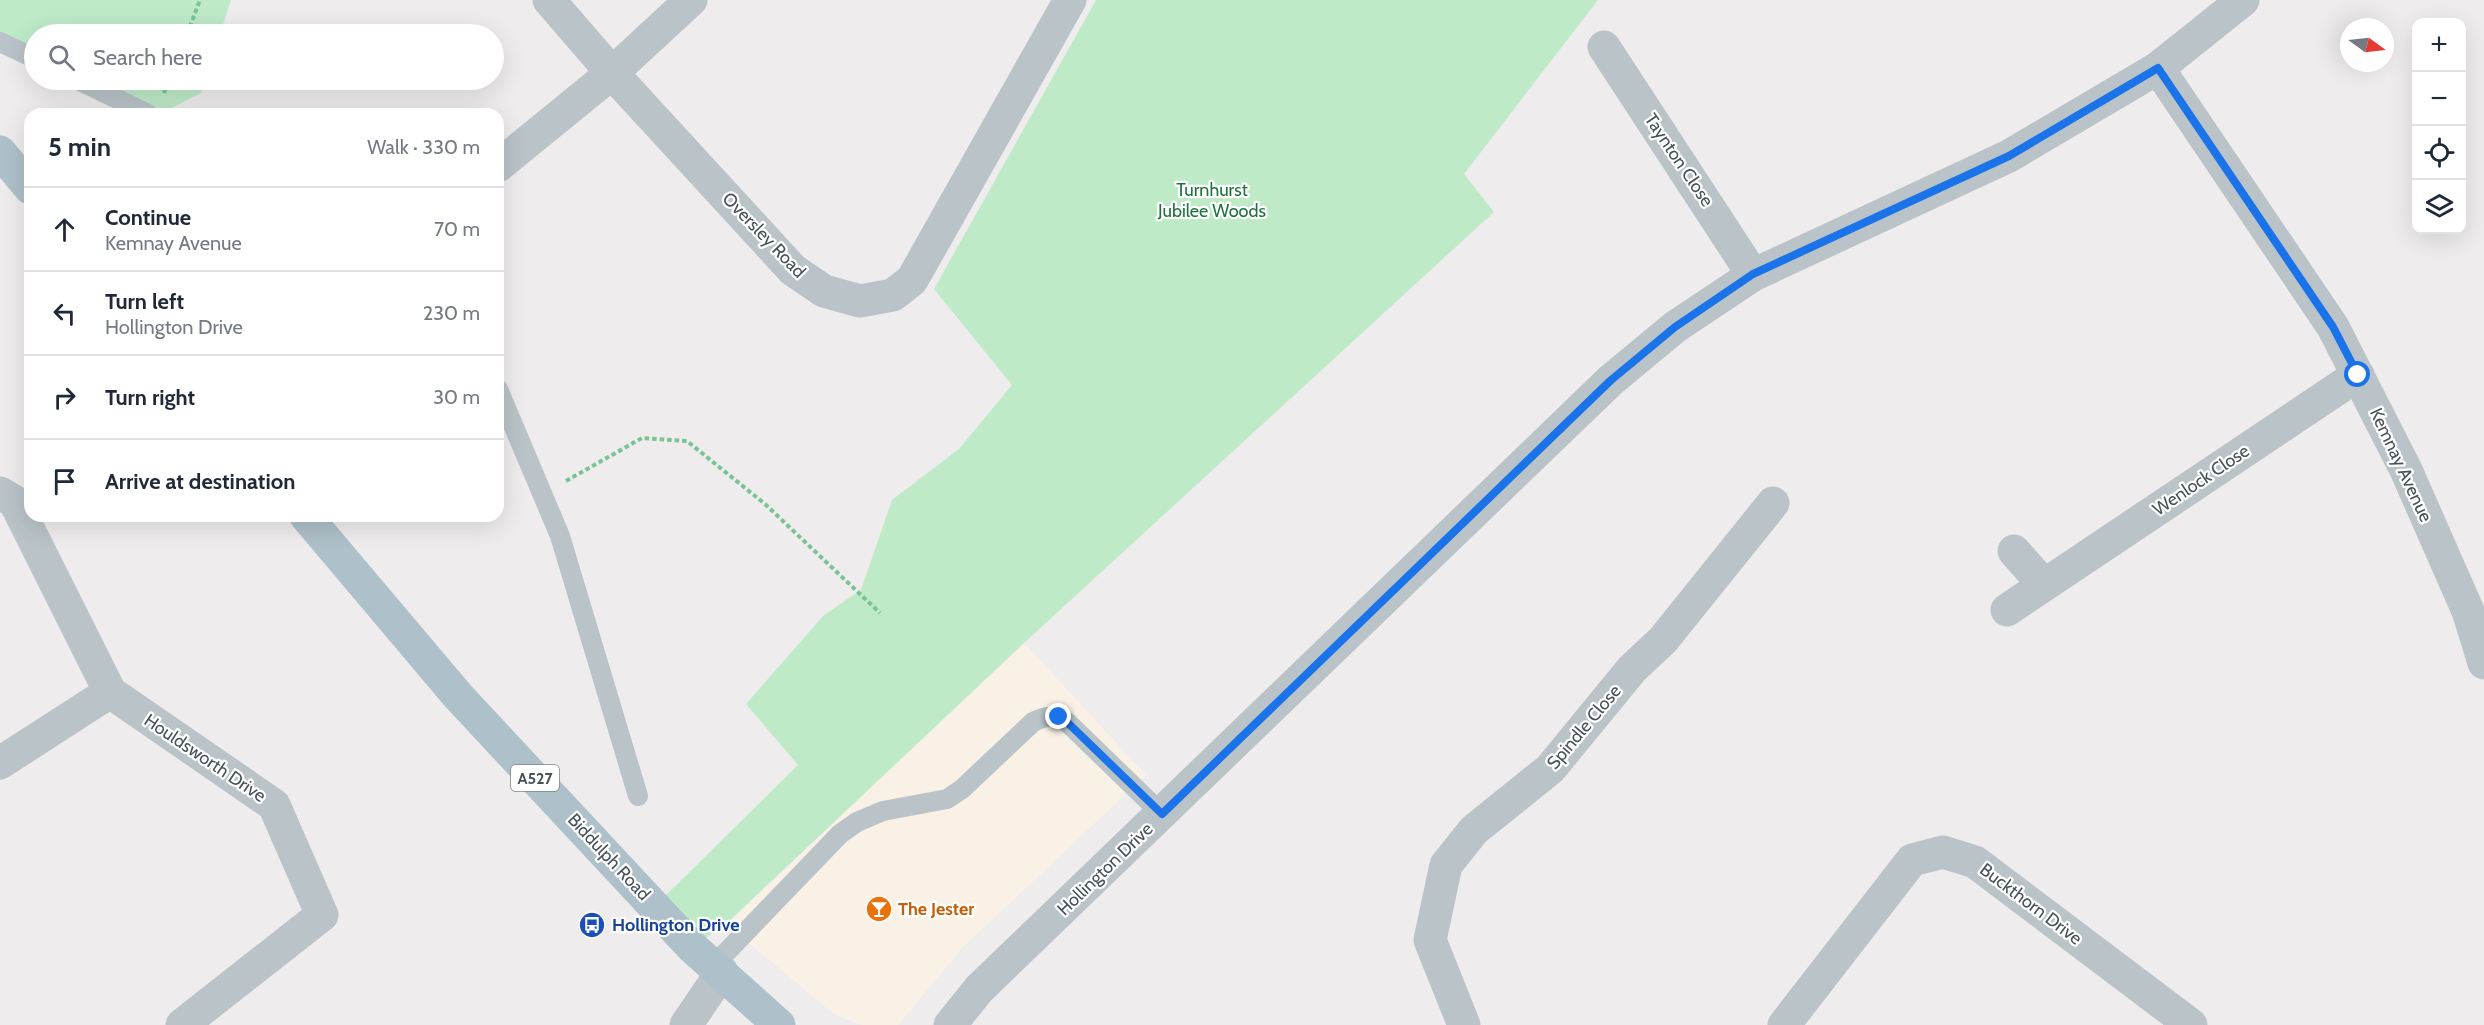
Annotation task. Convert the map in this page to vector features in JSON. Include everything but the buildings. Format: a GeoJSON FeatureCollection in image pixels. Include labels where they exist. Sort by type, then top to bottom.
{"type":"FeatureCollection","features":[{"type":"Feature","properties":{"kind":"main road"},"geometry":{"type":"LineString","coordinates":[[0,152],[24,181]]}},
{"type":"Feature","properties":{"kind":"main road","name":"Biddulph Road"},"geometry":{"type":"LineString","coordinates":[[311,522],[458,696],[692,947],[779,1025]]}},
{"type":"Feature","properties":{"kind":"street","name":"Oversley Road"},"geometry":{"type":"LineString","coordinates":[[549,0],[612,73],[793,270],[824,291],[860,301],[892,295],[912,280],[1070,0]]}},
{"type":"Feature","properties":{"kind":"street"},"geometry":{"type":"LineString","coordinates":[[504,161],[612,73],[691,0]]}},
{"type":"Feature","properties":{"kind":"street","name":"Hollington Drive"},"geometry":{"type":"LineString","coordinates":[[950,1025],[979,989],[1610,381],[1675,327],[1753,274],[2009,156],[2158,68],[2242,0]]}},
{"type":"Feature","properties":{"kind":"street","name":"Taynton Close"},"geometry":{"type":"LineString","coordinates":[[1604,46],[1753,274]]}},
{"type":"Feature","properties":{"kind":"street","name":"Kemnay Avenue"},"geometry":{"type":"LineString","coordinates":[[2158,68],[2333,327],[2406,470],[2468,611],[2484,663]]}},
{"type":"Feature","properties":{"kind":"street","name":"Wenlock Close"},"geometry":{"type":"LineString","coordinates":[[2007,610],[2358,375]]}},
{"type":"Feature","properties":{"kind":"street","name":"Houldsworth Drive"},"geometry":{"type":"LineString","coordinates":[[0,494],[15,502],[24,520]]}},
{"type":"Feature","properties":{"kind":"street","name":"Spindle Close"},"geometry":{"type":"LineString","coordinates":[[1464,1025],[1430,940],[1446,865],[1474,830],[1550,770],[1632,669],[1663,640],[1773,504]]}},
{"type":"Feature","properties":{"kind":"street","name":"Houldsworth Drive"},"geometry":{"type":"LineString","coordinates":[[25,522],[110,693],[274,804],[322,915],[182,1025]]}},
{"type":"Feature","properties":{"kind":"street"},"geometry":{"type":"LineString","coordinates":[[2014,551],[2044,585]]}},
{"type":"Feature","properties":{"kind":"street"},"geometry":{"type":"LineString","coordinates":[[0,763],[110,693]]}},
{"type":"Feature","properties":{"kind":"street","name":"Buckthorn Drive"},"geometry":{"type":"LineString","coordinates":[[1784,1025],[1912,860],[1943,852],[1975,862],[2191,1025]]}},
{"type":"Feature","properties":{"kind":"street"},"geometry":{"type":"LineString","coordinates":[[686,1025],[718,969]]}},
{"type":"Feature","properties":{"kind":"lane"},"geometry":{"type":"LineString","coordinates":[[0,42],[24,53]]}},
{"type":"Feature","properties":{"kind":"lane"},"geometry":{"type":"LineString","coordinates":[[99,90],[136,108]]}},
{"type":"Feature","properties":{"kind":"lane"},"geometry":{"type":"LineString","coordinates":[[504,403],[560,536],[638,796]]}},
{"type":"Feature","properties":{"kind":"lane"},"geometry":{"type":"LineString","coordinates":[[718,969],[840,834],[857,822],[883,811],[947,799],[962,789],[1033,722],[1042,717],[1059,717],[1067,722],[1162,814]]}},
{"type":"Feature","properties":{"kind":"path"},"geometry":{"type":"LineString","coordinates":[[190,24],[200,0]]}},
{"type":"Feature","properties":{"kind":"path"},"geometry":{"type":"LineString","coordinates":[[542,495],[642,438],[687,441],[765,504],[880,613]]}},
{"type":"Feature","properties":{"kind":"shaded area"},"geometry":{"type":"Polygon","coordinates":[[[1024,643],[1146,775],[963,947],[898,1025],[862,1025],[835,1015],[726,924],[1024,643]]]}},
{"type":"Feature","properties":{"kind":"green space"},"geometry":{"type":"Polygon","coordinates":[[[0,0],[231,0],[223,24],[24,24],[24,53],[0,42],[0,0]]]}},
{"type":"Feature","properties":{"kind":"green space","name":"Turnhurst Jubilee Woods"},"geometry":{"type":"Polygon","coordinates":[[[1096,0],[1598,0],[1464,174],[1494,212],[1024,643],[726,924],[692,947],[655,906],[798,765],[746,704],[824,615],[861,590],[892,500],[959,449],[1012,385],[934,289],[1096,0]]]}},
{"type":"Feature","properties":{"kind":"green space"},"geometry":{"type":"Polygon","coordinates":[[[99,90],[202,90],[201,93],[172,108],[136,108],[99,90]]]}},
{"type":"Feature","properties":{"kind":"place","name":"The Jester"},"geometry":{"type":"Point","coordinates":[879,909]}},
{"type":"Feature","properties":{"kind":"place","name":"Hollington Drive"},"geometry":{"type":"Point","coordinates":[592,925]}},
{"type":"Feature","properties":{"kind":"route"},"geometry":{"type":"LineString","coordinates":[[1059,717],[1067,722],[1162,814],[1610,381],[1675,327],[1753,274],[2009,156],[2158,68],[2333,327],[2358,375]]}}]}
